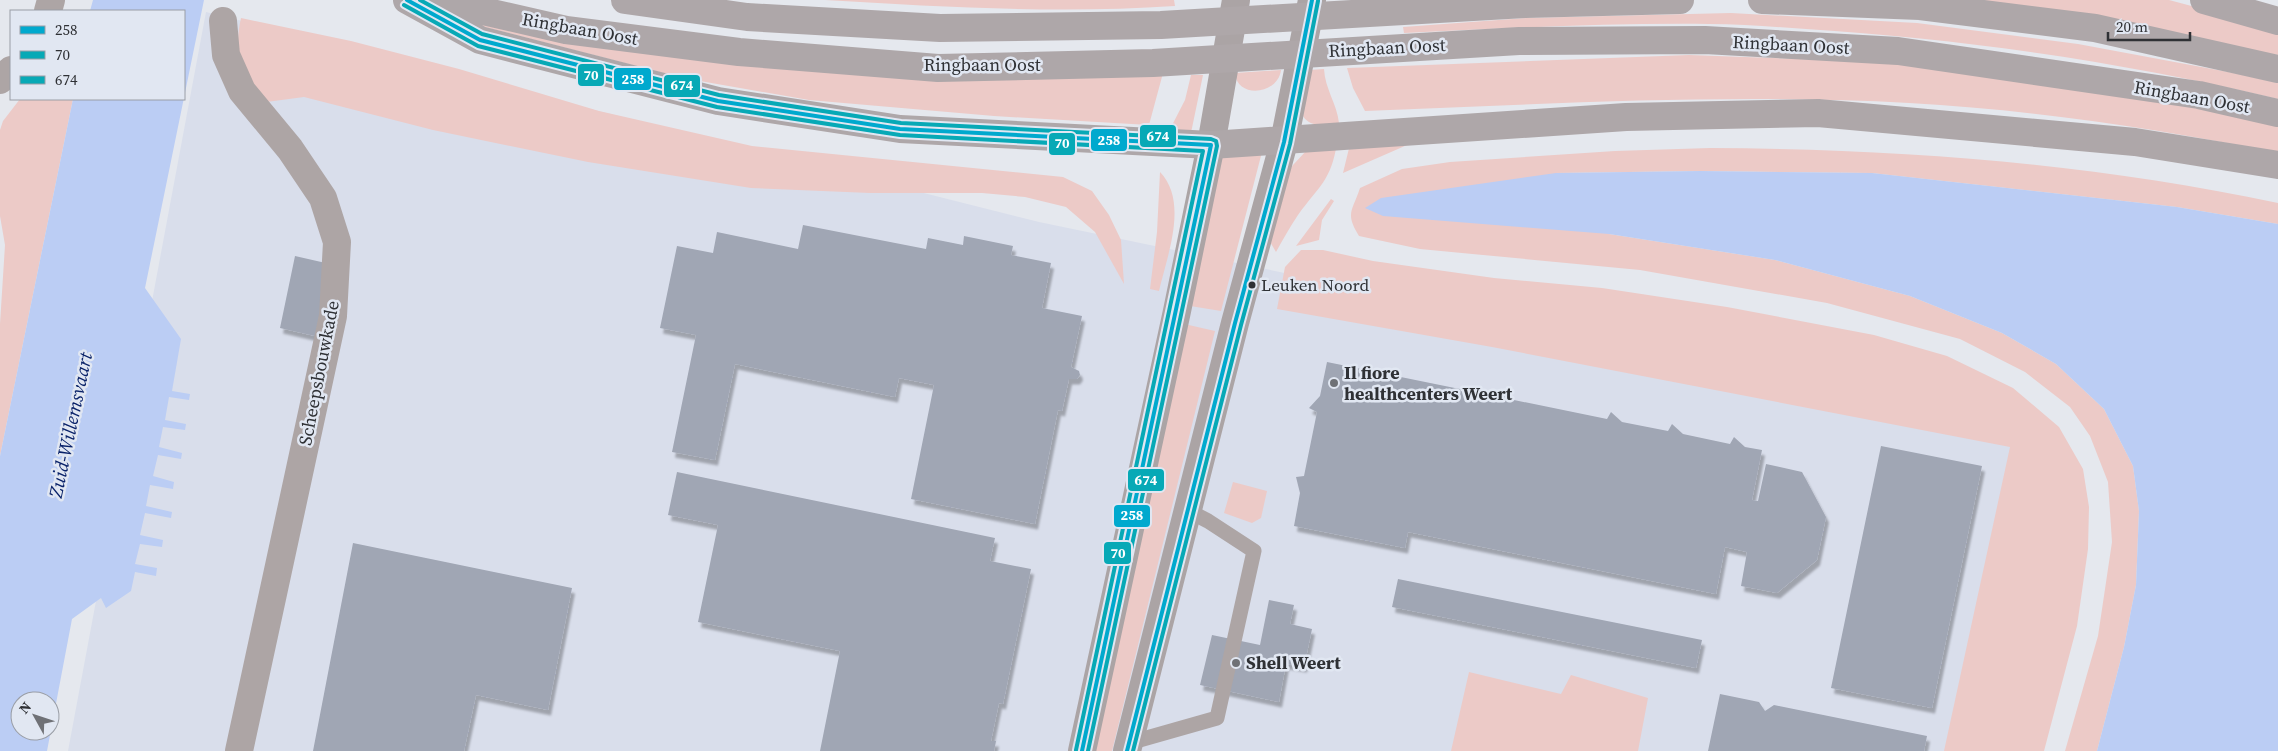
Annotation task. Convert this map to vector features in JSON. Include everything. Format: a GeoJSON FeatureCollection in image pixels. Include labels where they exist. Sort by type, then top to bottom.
{"type":"FeatureCollection","features":[{"type":"Feature","properties":{"kind":"main road"},"geometry":{"type":"LineString","coordinates":[[408,0],[480,40],[718,101],[900,129],[1210,145],[1284,142],[1626,118],[1818,113],[2134,142],[2278,165]]}},
{"type":"Feature","properties":{"kind":"main road","name":"Ringbaan Oost"},"geometry":{"type":"LineString","coordinates":[[435,0],[566,30],[739,52],[938,68],[1153,63],[1376,48],[1520,41],[1705,40],[1898,51],[2200,95],[2278,113]]}},
{"type":"Feature","properties":{"kind":"main road","name":"Ringbaan Oost"},"geometry":{"type":"LineString","coordinates":[[625,0],[747,17],[940,28],[1161,25],[1385,14],[1525,4],[1680,0]]}},
{"type":"Feature","properties":{"kind":"main road"},"geometry":{"type":"LineString","coordinates":[[1762,0],[1920,6],[2095,28],[2278,69]]}},
{"type":"Feature","properties":{"kind":"main road"},"geometry":{"type":"LineString","coordinates":[[2204,0],[2278,21]]}},
{"type":"Feature","properties":{"kind":"street"},"geometry":{"type":"LineString","coordinates":[[1082,751],[1177,311],[1236,0]]}},
{"type":"Feature","properties":{"kind":"street"},"geometry":{"type":"LineString","coordinates":[[1128,747],[1187,510],[1284,142],[1312,0]]}},
{"type":"Feature","properties":{"kind":"street","name":"Scheepsbouwkade"},"geometry":{"type":"LineString","coordinates":[[223,21],[226,55],[242,92],[290,149],[323,198],[337,242],[333,316],[239,751]]}},
{"type":"Feature","properties":{"kind":"street"},"geometry":{"type":"LineString","coordinates":[[0,80],[10,71]]}},
{"type":"Feature","properties":{"kind":"lane"},"geometry":{"type":"LineString","coordinates":[[1128,747],[1217,718],[1254,551],[1208,521],[1187,510]]}},
{"type":"Feature","properties":{"kind":"shaded area"},"geometry":{"type":"Polygon","coordinates":[[[825,0],[1174,0],[1175,6],[1044,9],[957,7],[825,0]]]}},
{"type":"Feature","properties":{"kind":"shaded area"},"geometry":{"type":"Polygon","coordinates":[[[1901,0],[2169,0],[2278,29],[2278,55],[1901,0]]]}},
{"type":"Feature","properties":{"kind":"shaded area"},"geometry":{"type":"Polygon","coordinates":[[[206,12],[1039,222],[1396,296],[2027,440],[1984,751],[68,751],[206,12]]]}},
{"type":"Feature","properties":{"kind":"shaded area"},"geometry":{"type":"Polygon","coordinates":[[[1731,13],[1917,23],[2078,44],[2278,83],[2278,99],[2102,63],[1984,46],[1866,33],[1721,24],[1594,25],[1404,33],[1403,27],[1526,18],[1731,13]]]}},
{"type":"Feature","properties":{"kind":"shaded area"},"geometry":{"type":"Polygon","coordinates":[[[241,18],[351,41],[459,69],[599,111],[752,146],[1063,177],[1092,191],[1109,215],[1121,240],[1124,284],[1095,232],[1066,207],[1025,197],[982,193],[870,193],[751,188],[588,162],[433,130],[304,97],[259,103],[247,82],[238,53],[241,18]]]}},
{"type":"Feature","properties":{"kind":"shaded area"},"geometry":{"type":"Polygon","coordinates":[[[465,22],[650,50],[1163,73],[1149,125],[994,116],[809,100],[683,78],[465,22]]]}},
{"type":"Feature","properties":{"kind":"shaded area"},"geometry":{"type":"Polygon","coordinates":[[[1689,55],[1913,63],[2058,79],[2278,125],[2278,153],[2095,121],[2002,110],[1909,103],[1841,100],[1705,99],[1365,111],[1353,88],[1347,68],[1689,55]]]}},
{"type":"Feature","properties":{"kind":"shaded area"},"geometry":{"type":"Polygon","coordinates":[[[1324,69],[1326,83],[1339,123],[1314,124],[1310,123],[1303,116],[1309,70],[1324,69]]]}},
{"type":"Feature","properties":{"kind":"shaded area"},"geometry":{"type":"Polygon","coordinates":[[[1281,70],[1273,85],[1258,91],[1243,87],[1237,81],[1235,73],[1281,70]]]}},
{"type":"Feature","properties":{"kind":"shaded area"},"geometry":{"type":"Polygon","coordinates":[[[1191,75],[1203,75],[1191,132],[1167,135],[1185,100],[1191,75]]]}},
{"type":"Feature","properties":{"kind":"shaded area"},"geometry":{"type":"Polygon","coordinates":[[[19,100],[73,100],[0,456],[0,324],[5,245],[0,216],[0,130],[3,121],[19,100]]]}},
{"type":"Feature","properties":{"kind":"shaded area"},"geometry":{"type":"Polygon","coordinates":[[[1430,135],[1343,173],[1351,140],[1430,135]]]}},
{"type":"Feature","properties":{"kind":"shaded area"},"geometry":{"type":"Polygon","coordinates":[[[1337,143],[1328,175],[1298,215],[1276,252],[1269,240],[1287,174],[1306,151],[1337,143]]]}},
{"type":"Feature","properties":{"kind":"shaded area"},"geometry":{"type":"Polygon","coordinates":[[[1263,148],[1221,311],[1184,305],[1216,153],[1263,148]]]}},
{"type":"Feature","properties":{"kind":"shaded area"},"geometry":{"type":"Polygon","coordinates":[[[1710,148],[1853,151],[1995,161],[2137,178],[2208,189],[2278,203],[2278,224],[2177,207],[1872,173],[1700,171],[1556,173],[1609,234],[1775,260],[1910,296],[2002,333],[2056,364],[2104,409],[2133,466],[2139,511],[2136,585],[2124,647],[2097,751],[2065,751],[2098,636],[2112,542],[2108,482],[2090,436],[2070,407],[2025,372],[1960,339],[1827,303],[1640,270],[1420,249],[1359,236],[1351,217],[1352,208],[1360,188],[1402,169],[1450,162],[1615,151],[1710,148]]]}},
{"type":"Feature","properties":{"kind":"shaded area"},"geometry":{"type":"Polygon","coordinates":[[[1160,172],[1169,184],[1175,214],[1170,246],[1159,291],[1150,289],[1157,232],[1160,172]]]}},
{"type":"Feature","properties":{"kind":"shaded area"},"geometry":{"type":"Polygon","coordinates":[[[1331,199],[1334,201],[1322,220],[1319,240],[1296,246],[1331,199]]]}},
{"type":"Feature","properties":{"kind":"shaded area"},"geometry":{"type":"Polygon","coordinates":[[[1301,250],[1323,250],[1373,261],[1494,278],[1602,288],[1727,307],[1874,335],[1947,356],[2013,388],[2059,427],[2083,469],[2089,507],[2088,549],[2077,626],[2044,751],[1944,751],[2010,447],[1492,347],[1277,309],[1285,267],[1301,250]]]}},
{"type":"Feature","properties":{"kind":"shaded area"},"geometry":{"type":"Polygon","coordinates":[[[1180,323],[1215,331],[1112,751],[1093,751],[1180,323]]]}},
{"type":"Feature","properties":{"kind":"shaded area"},"geometry":{"type":"Polygon","coordinates":[[[1233,482],[1267,491],[1261,518],[1252,523],[1224,513],[1233,482]]]}},
{"type":"Feature","properties":{"kind":"shaded area"},"geometry":{"type":"Polygon","coordinates":[[[1469,672],[1561,694],[1571,675],[1648,698],[1638,751],[1451,751],[1469,672]]]}},
{"type":"Feature","properties":{"kind":"water"},"geometry":{"type":"Polygon","coordinates":[[[93,0],[204,0],[185,93],[185,10],[90,10],[93,0]]]}},
{"type":"Feature","properties":{"kind":"water","name":"Zuid-Willemsvaart"},"geometry":{"type":"Polygon","coordinates":[[[73,100],[184,100],[145,288],[181,339],[172,391],[190,394],[189,400],[169,397],[165,420],[186,424],[185,430],[163,427],[159,447],[182,453],[181,459],[158,455],[153,476],[174,482],[173,489],[150,485],[146,506],[172,512],[171,518],[145,513],[140,535],[163,540],[162,547],[140,544],[135,564],[157,568],[156,576],[135,572],[131,591],[106,608],[101,598],[72,619],[58,691],[10,691],[10,741],[49,741],[47,751],[0,751],[0,456],[73,100]]]}},
{"type":"Feature","properties":{"kind":"water"},"geometry":{"type":"Polygon","coordinates":[[[1700,171],[1872,173],[2177,207],[2278,224],[2278,751],[2097,751],[2124,647],[2136,585],[2139,511],[2133,466],[2104,409],[2056,364],[2002,333],[1910,296],[1775,260],[1609,234],[1383,216],[1365,208],[1381,198],[1556,173],[1700,171]]]}},
{"type":"Feature","properties":{"kind":"building"},"geometry":{"type":"Polygon","coordinates":[[[803,225],[926,249],[928,238],[963,245],[964,236],[1013,246],[1011,255],[1051,263],[1042,308],[1082,316],[1071,367],[1079,371],[1080,375],[1077,379],[1069,379],[1062,411],[1058,410],[1035,524],[911,499],[934,385],[899,378],[895,397],[735,364],[715,460],[672,452],[696,335],[660,328],[677,246],[713,253],[717,232],[798,249],[803,225]]]}},
{"type":"Feature","properties":{"kind":"building"},"geometry":{"type":"Polygon","coordinates":[[[295,256],[330,264],[315,336],[280,328],[295,256]]]}},
{"type":"Feature","properties":{"kind":"building"},"geometry":{"type":"Polygon","coordinates":[[[1327,362],[1499,397],[1503,390],[1514,400],[1607,419],[1611,412],[1622,422],[1668,431],[1672,424],[1683,434],[1730,444],[1734,437],[1745,447],[1762,450],[1752,500],[1758,501],[1766,464],[1802,472],[1826,517],[1817,560],[1777,593],[1741,586],[1747,552],[1725,547],[1716,594],[1408,532],[1405,548],[1294,526],[1300,493],[1296,477],[1304,476],[1317,412],[1309,408],[1320,396],[1327,362]]]}},
{"type":"Feature","properties":{"kind":"building"},"geometry":{"type":"Polygon","coordinates":[[[1881,446],[1982,466],[1932,708],[1831,688],[1881,446]]]}},
{"type":"Feature","properties":{"kind":"building"},"geometry":{"type":"Polygon","coordinates":[[[677,472],[995,538],[990,561],[1031,569],[1003,704],[999,703],[991,741],[996,741],[994,751],[820,751],[840,651],[698,622],[718,525],[668,515],[677,472]]]}},
{"type":"Feature","properties":{"kind":"building"},"geometry":{"type":"Polygon","coordinates":[[[353,543],[572,588],[548,710],[476,695],[464,751],[313,751],[353,543]]]}},
{"type":"Feature","properties":{"kind":"building"},"geometry":{"type":"Polygon","coordinates":[[[1398,579],[1702,640],[1696,668],[1392,607],[1398,579]]]}},
{"type":"Feature","properties":{"kind":"building"},"geometry":{"type":"Polygon","coordinates":[[[1269,600],[1294,605],[1290,624],[1312,629],[1304,667],[1286,664],[1279,702],[1200,685],[1212,635],[1260,645],[1269,600]]]}},
{"type":"Feature","properties":{"kind":"building"},"geometry":{"type":"Polygon","coordinates":[[[1720,694],[1759,702],[1765,711],[1774,705],[1927,736],[1924,751],[1708,751],[1720,694]]]}},
{"type":"Feature","properties":{"kind":"transit line","name":"258"},"geometry":{"type":"LineString","coordinates":[[407,0],[480,40],[718,101],[900,129],[1211,145],[1082,751]]}},
{"type":"Feature","properties":{"kind":"transit line","name":"674"},"geometry":{"type":"LineString","coordinates":[[420,0],[482,34],[719,95],[901,123],[1211,139],[1216,141],[1217,146],[1088,751]]}},
{"type":"Feature","properties":{"kind":"transit line","name":"258"},"geometry":{"type":"LineString","coordinates":[[1127,751],[1235,323],[1284,142],[1312,0]]}},
{"type":"Feature","properties":{"kind":"transit line","name":"70"},"geometry":{"type":"LineString","coordinates":[[1133,751],[1241,325],[1290,144],[1318,1]]}},
{"type":"Feature","properties":{"kind":"transit line","name":"70"},"geometry":{"type":"LineString","coordinates":[[404,5],[478,46],[717,107],[900,135],[1203,151],[1076,750]]}},
{"type":"Feature","properties":{"kind":"place","name":"Leuken Noord"},"geometry":{"type":"Point","coordinates":[1252,285]}},
{"type":"Feature","properties":{"kind":"place","name":"Il fiore healthcenters Weert"},"geometry":{"type":"Point","coordinates":[1334,383]}},
{"type":"Feature","properties":{"kind":"place","name":"Shell Weert"},"geometry":{"type":"Point","coordinates":[1236,663]}}]}
